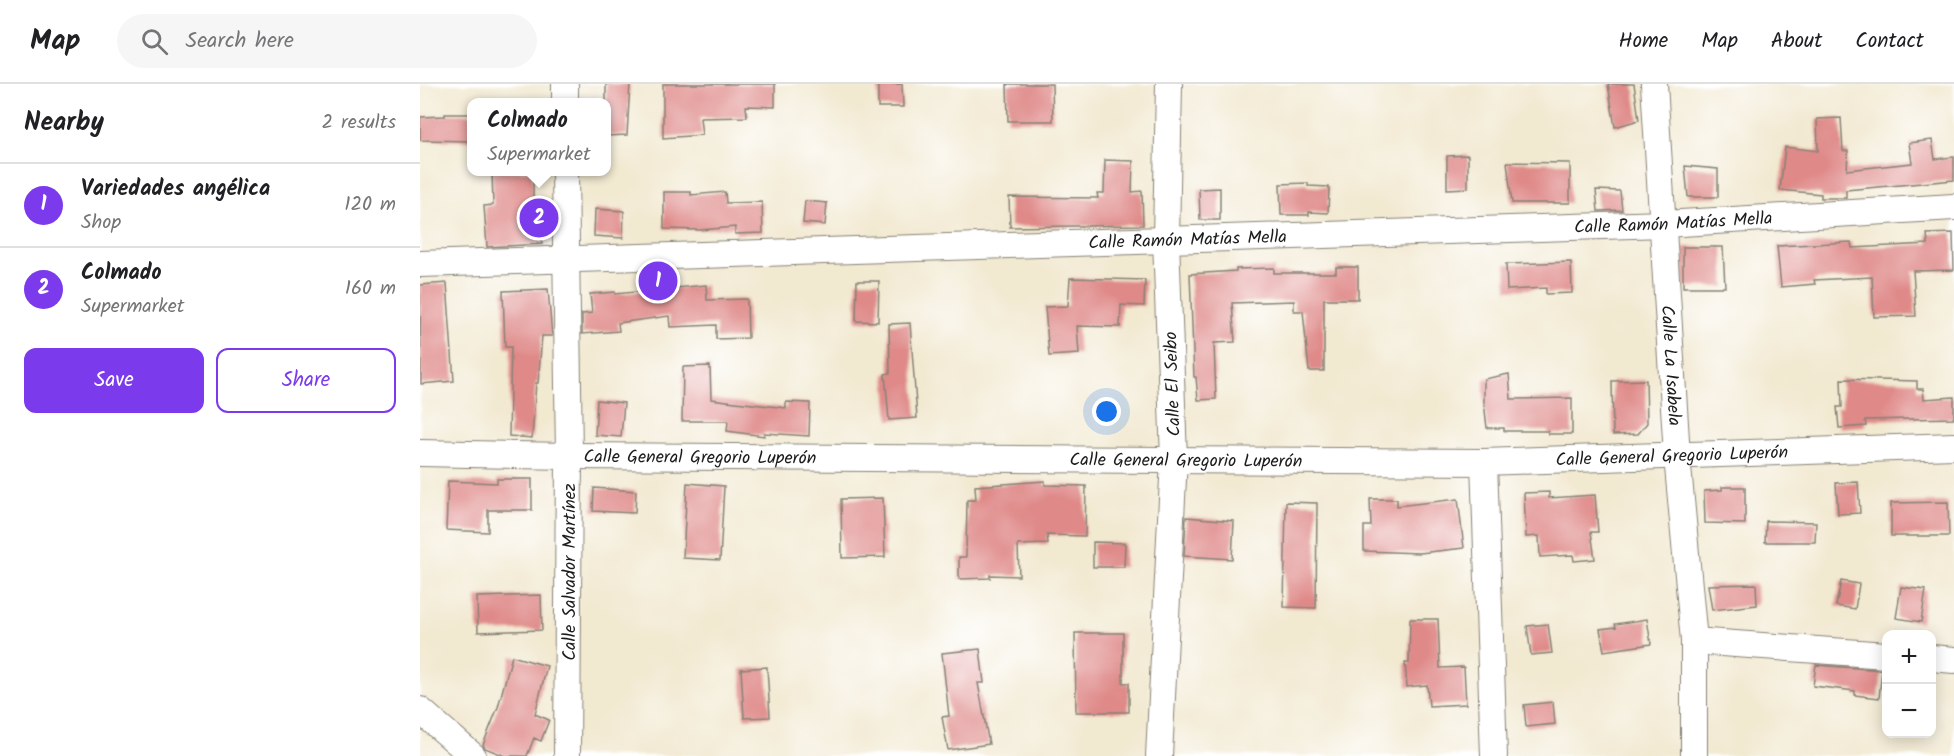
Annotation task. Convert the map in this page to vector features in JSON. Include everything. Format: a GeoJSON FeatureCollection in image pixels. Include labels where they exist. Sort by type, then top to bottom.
{"type":"FeatureCollection","features":[{"type":"Feature","properties":{"kind":"street","name":"Calle El Seibo"},"geometry":{"type":"LineString","coordinates":[[1159,756],[1174,459],[1166,239],[1169,84]]}},
{"type":"Feature","properties":{"kind":"street","name":"Calle La Isabela"},"geometry":{"type":"LineString","coordinates":[[1654,84],[1677,456],[1694,641],[1694,756]]}},
{"type":"Feature","properties":{"kind":"street","name":"Calle Salvador Martínez"},"geometry":{"type":"LineString","coordinates":[[565,176],[570,456],[567,756]]}},
{"type":"Feature","properties":{"kind":"street","name":"Calle Ramón Matías Mella"},"geometry":{"type":"LineString","coordinates":[[420,264],[1664,224],[1954,207]]}},
{"type":"Feature","properties":{"kind":"street","name":"Calle General Gregorio Luperón"},"geometry":{"type":"LineString","coordinates":[[420,453],[1484,462],[1954,446]]}},
{"type":"Feature","properties":{"kind":"street"},"geometry":{"type":"LineString","coordinates":[[1484,462],[1494,756]]}},
{"type":"Feature","properties":{"kind":"street"},"geometry":{"type":"LineString","coordinates":[[1694,641],[1882,655]]}},
{"type":"Feature","properties":{"kind":"street"},"geometry":{"type":"LineString","coordinates":[[1936,658],[1954,660]]}},
{"type":"Feature","properties":{"kind":"street"},"geometry":{"type":"LineString","coordinates":[[420,710],[473,756]]}},
{"type":"Feature","properties":{"kind":"building"},"geometry":{"type":"Polygon","coordinates":[[[606,84],[630,84],[627,135],[611,136],[611,98],[606,98],[606,84]]]}},
{"type":"Feature","properties":{"kind":"building"},"geometry":{"type":"Polygon","coordinates":[[[663,84],[775,84],[775,107],[746,106],[747,117],[700,118],[702,135],[663,138],[663,84]]]}},
{"type":"Feature","properties":{"kind":"building"},"geometry":{"type":"Polygon","coordinates":[[[878,84],[902,84],[903,107],[878,107],[878,84]]]}},
{"type":"Feature","properties":{"kind":"building"},"geometry":{"type":"Polygon","coordinates":[[[1007,84],[1052,84],[1053,121],[1008,121],[1007,84]]]}},
{"type":"Feature","properties":{"kind":"building"},"geometry":{"type":"Polygon","coordinates":[[[1608,84],[1634,84],[1639,120],[1615,127],[1608,84]]]}},
{"type":"Feature","properties":{"kind":"building"},"geometry":{"type":"Polygon","coordinates":[[[445,114],[467,114],[467,141],[420,140],[420,117],[445,116],[445,114]]]}},
{"type":"Feature","properties":{"kind":"building"},"geometry":{"type":"Polygon","coordinates":[[[1841,118],[1843,151],[1848,151],[1847,170],[1912,163],[1909,143],[1932,140],[1935,159],[1954,157],[1954,180],[1846,190],[1846,198],[1821,198],[1821,194],[1780,190],[1785,147],[1818,151],[1817,119],[1841,118]]]}},
{"type":"Feature","properties":{"kind":"building"},"geometry":{"type":"Polygon","coordinates":[[[1468,155],[1468,188],[1447,189],[1447,156],[1468,155]]]}},
{"type":"Feature","properties":{"kind":"building"},"geometry":{"type":"Polygon","coordinates":[[[1105,160],[1133,161],[1132,192],[1142,191],[1143,225],[1010,227],[1009,197],[1098,198],[1097,193],[1104,193],[1105,160]]]}},
{"type":"Feature","properties":{"kind":"building"},"geometry":{"type":"Polygon","coordinates":[[[1507,162],[1570,163],[1570,203],[1512,203],[1507,162]]]}},
{"type":"Feature","properties":{"kind":"building"},"geometry":{"type":"Polygon","coordinates":[[[1685,166],[1718,169],[1718,197],[1688,197],[1685,166]]]}},
{"type":"Feature","properties":{"kind":"building"},"geometry":{"type":"Polygon","coordinates":[[[492,176],[533,176],[533,203],[539,202],[542,244],[487,247],[484,206],[493,205],[492,176]]]}},
{"type":"Feature","properties":{"kind":"building"},"geometry":{"type":"Polygon","coordinates":[[[1308,183],[1308,186],[1329,187],[1328,213],[1309,212],[1309,215],[1281,215],[1280,184],[1308,183]]]}},
{"type":"Feature","properties":{"kind":"building"},"geometry":{"type":"Polygon","coordinates":[[[1220,188],[1220,220],[1200,220],[1199,189],[1220,188]]]}},
{"type":"Feature","properties":{"kind":"building"},"geometry":{"type":"Polygon","coordinates":[[[1596,190],[1620,191],[1622,210],[1598,211],[1596,190]]]}},
{"type":"Feature","properties":{"kind":"building"},"geometry":{"type":"Polygon","coordinates":[[[664,192],[691,192],[691,195],[725,192],[726,203],[762,202],[763,233],[735,234],[735,227],[700,230],[664,229],[664,192]]]}},
{"type":"Feature","properties":{"kind":"building"},"geometry":{"type":"Polygon","coordinates":[[[805,201],[827,203],[825,225],[803,223],[805,201]]]}},
{"type":"Feature","properties":{"kind":"building"},"geometry":{"type":"Polygon","coordinates":[[[595,209],[624,211],[623,238],[594,236],[595,209]]]}},
{"type":"Feature","properties":{"kind":"building"},"geometry":{"type":"Polygon","coordinates":[[[1953,233],[1954,270],[1913,271],[1916,316],[1874,317],[1872,277],[1814,280],[1815,284],[1781,287],[1777,246],[1851,242],[1852,248],[1928,244],[1927,234],[1953,233]]]}},
{"type":"Feature","properties":{"kind":"building"},"geometry":{"type":"Polygon","coordinates":[[[1683,247],[1723,247],[1725,287],[1683,287],[1683,247]]]}},
{"type":"Feature","properties":{"kind":"building"},"geometry":{"type":"Polygon","coordinates":[[[1571,262],[1572,293],[1546,294],[1546,288],[1507,290],[1506,264],[1571,262]]]}},
{"type":"Feature","properties":{"kind":"building"},"geometry":{"type":"Polygon","coordinates":[[[1336,267],[1358,267],[1358,299],[1324,299],[1324,371],[1309,371],[1303,311],[1294,311],[1294,301],[1232,303],[1235,342],[1214,343],[1216,399],[1198,400],[1196,377],[1194,377],[1190,274],[1274,268],[1274,273],[1336,273],[1336,267]]]}},
{"type":"Feature","properties":{"kind":"building"},"geometry":{"type":"Polygon","coordinates":[[[1070,278],[1145,280],[1144,306],[1121,305],[1120,327],[1077,326],[1079,354],[1049,356],[1045,307],[1068,306],[1070,278]]]}},
{"type":"Feature","properties":{"kind":"building"},"geometry":{"type":"Polygon","coordinates":[[[857,281],[879,281],[878,322],[856,321],[857,281]]]}},
{"type":"Feature","properties":{"kind":"building"},"geometry":{"type":"Polygon","coordinates":[[[447,283],[454,381],[421,384],[420,285],[447,283]]]}},
{"type":"Feature","properties":{"kind":"building"},"geometry":{"type":"Polygon","coordinates":[[[706,285],[707,300],[747,299],[748,338],[716,339],[716,325],[670,327],[669,316],[618,323],[619,331],[582,334],[582,314],[592,313],[590,294],[615,292],[615,294],[706,285]]]}},
{"type":"Feature","properties":{"kind":"building"},"geometry":{"type":"Polygon","coordinates":[[[548,289],[552,336],[542,336],[532,438],[509,436],[511,347],[505,347],[503,291],[548,289]]]}},
{"type":"Feature","properties":{"kind":"building"},"geometry":{"type":"Polygon","coordinates":[[[910,323],[917,418],[889,420],[885,374],[890,373],[889,324],[910,323]]]}},
{"type":"Feature","properties":{"kind":"building"},"geometry":{"type":"Polygon","coordinates":[[[710,366],[711,399],[786,408],[786,402],[810,403],[809,436],[764,433],[764,436],[727,431],[728,421],[682,421],[683,367],[710,366]]]}},
{"type":"Feature","properties":{"kind":"building"},"geometry":{"type":"Polygon","coordinates":[[[1509,374],[1511,399],[1572,398],[1572,434],[1487,428],[1484,379],[1509,374]]]}},
{"type":"Feature","properties":{"kind":"building"},"geometry":{"type":"Polygon","coordinates":[[[1841,379],[1917,381],[1917,389],[1923,389],[1924,399],[1954,397],[1954,418],[1865,420],[1866,426],[1839,428],[1837,407],[1842,407],[1841,379]]]}},
{"type":"Feature","properties":{"kind":"building"},"geometry":{"type":"Polygon","coordinates":[[[1646,380],[1647,423],[1638,434],[1613,435],[1612,381],[1646,380]]]}},
{"type":"Feature","properties":{"kind":"building"},"geometry":{"type":"Polygon","coordinates":[[[597,400],[624,403],[621,437],[595,435],[597,400]]]}},
{"type":"Feature","properties":{"kind":"building"},"geometry":{"type":"Polygon","coordinates":[[[497,479],[532,479],[532,510],[488,510],[488,532],[446,530],[448,481],[497,483],[497,479]]]}},
{"type":"Feature","properties":{"kind":"building"},"geometry":{"type":"Polygon","coordinates":[[[1045,481],[1045,485],[1086,486],[1085,536],[1047,535],[1048,544],[1018,545],[1019,576],[990,575],[990,578],[959,579],[959,557],[966,557],[967,500],[976,500],[975,486],[1045,481]]]}},
{"type":"Feature","properties":{"kind":"building"},"geometry":{"type":"Polygon","coordinates":[[[1858,482],[1860,513],[1838,514],[1836,483],[1858,482]]]}},
{"type":"Feature","properties":{"kind":"building"},"geometry":{"type":"Polygon","coordinates":[[[687,483],[724,486],[720,560],[683,558],[687,483]]]}},
{"type":"Feature","properties":{"kind":"building"},"geometry":{"type":"Polygon","coordinates":[[[1722,487],[1745,487],[1745,524],[1705,523],[1704,491],[1722,490],[1722,487]]]}},
{"type":"Feature","properties":{"kind":"building"},"geometry":{"type":"Polygon","coordinates":[[[594,488],[636,491],[635,513],[593,511],[594,488]]]}},
{"type":"Feature","properties":{"kind":"building"},"geometry":{"type":"Polygon","coordinates":[[[1549,492],[1549,498],[1595,495],[1598,532],[1591,532],[1595,559],[1574,561],[1573,555],[1540,557],[1539,536],[1526,537],[1524,493],[1549,492]]]}},
{"type":"Feature","properties":{"kind":"building"},"geometry":{"type":"Polygon","coordinates":[[[883,498],[885,557],[842,558],[841,499],[883,498]]]}},
{"type":"Feature","properties":{"kind":"building"},"geometry":{"type":"Polygon","coordinates":[[[1370,499],[1397,499],[1397,506],[1458,499],[1464,548],[1420,553],[1364,551],[1364,526],[1371,526],[1370,499]]]}},
{"type":"Feature","properties":{"kind":"building"},"geometry":{"type":"Polygon","coordinates":[[[1286,502],[1317,503],[1316,608],[1284,607],[1286,502]]]}},
{"type":"Feature","properties":{"kind":"building"},"geometry":{"type":"Polygon","coordinates":[[[1948,502],[1949,536],[1891,536],[1891,503],[1948,502]]]}},
{"type":"Feature","properties":{"kind":"building"},"geometry":{"type":"Polygon","coordinates":[[[1186,517],[1234,521],[1232,559],[1184,556],[1186,517]]]}},
{"type":"Feature","properties":{"kind":"building"},"geometry":{"type":"Polygon","coordinates":[[[1766,521],[1816,522],[1815,542],[1765,542],[1766,521]]]}},
{"type":"Feature","properties":{"kind":"building"},"geometry":{"type":"Polygon","coordinates":[[[1093,542],[1125,543],[1124,567],[1093,567],[1093,542]]]}},
{"type":"Feature","properties":{"kind":"building"},"geometry":{"type":"Polygon","coordinates":[[[1841,581],[1859,584],[1855,609],[1836,606],[1841,581]]]}},
{"type":"Feature","properties":{"kind":"building"},"geometry":{"type":"Polygon","coordinates":[[[1756,584],[1757,605],[1712,610],[1708,585],[1756,584]]]}},
{"type":"Feature","properties":{"kind":"building"},"geometry":{"type":"Polygon","coordinates":[[[1901,587],[1926,590],[1921,622],[1896,618],[1901,587]]]}},
{"type":"Feature","properties":{"kind":"building"},"geometry":{"type":"Polygon","coordinates":[[[541,595],[542,630],[478,632],[477,597],[541,595]]]}},
{"type":"Feature","properties":{"kind":"building"},"geometry":{"type":"Polygon","coordinates":[[[1410,619],[1438,619],[1440,668],[1464,667],[1466,704],[1429,706],[1427,685],[1407,687],[1405,663],[1409,663],[1410,619]]]}},
{"type":"Feature","properties":{"kind":"building"},"geometry":{"type":"Polygon","coordinates":[[[1647,619],[1651,644],[1604,651],[1600,629],[1647,619]]]}},
{"type":"Feature","properties":{"kind":"building"},"geometry":{"type":"Polygon","coordinates":[[[1548,624],[1552,653],[1531,655],[1527,626],[1548,624]]]}},
{"type":"Feature","properties":{"kind":"building"},"geometry":{"type":"Polygon","coordinates":[[[1075,633],[1123,633],[1123,683],[1129,683],[1129,712],[1076,712],[1075,633]]]}},
{"type":"Feature","properties":{"kind":"building"},"geometry":{"type":"Polygon","coordinates":[[[980,649],[984,683],[978,683],[989,744],[948,750],[942,717],[949,716],[942,653],[980,649]]]}},
{"type":"Feature","properties":{"kind":"building"},"geometry":{"type":"Polygon","coordinates":[[[512,656],[547,666],[535,714],[549,720],[541,741],[534,738],[527,756],[505,756],[483,745],[498,707],[512,656]]]}},
{"type":"Feature","properties":{"kind":"building"},"geometry":{"type":"Polygon","coordinates":[[[1816,665],[1882,670],[1879,698],[1855,695],[1855,691],[1813,686],[1816,665]]]}},
{"type":"Feature","properties":{"kind":"building"},"geometry":{"type":"Polygon","coordinates":[[[767,667],[770,717],[744,718],[741,669],[767,667]]]}},
{"type":"Feature","properties":{"kind":"building"},"geometry":{"type":"Polygon","coordinates":[[[1553,702],[1555,724],[1526,727],[1524,705],[1553,702]]]}},
{"type":"Feature","properties":{"kind":"place","name":"Colmado"},"geometry":{"type":"Point","coordinates":[539,218]}},
{"type":"Feature","properties":{"kind":"place","name":"Variedades angélica"},"geometry":{"type":"Point","coordinates":[658,281]}}]}
